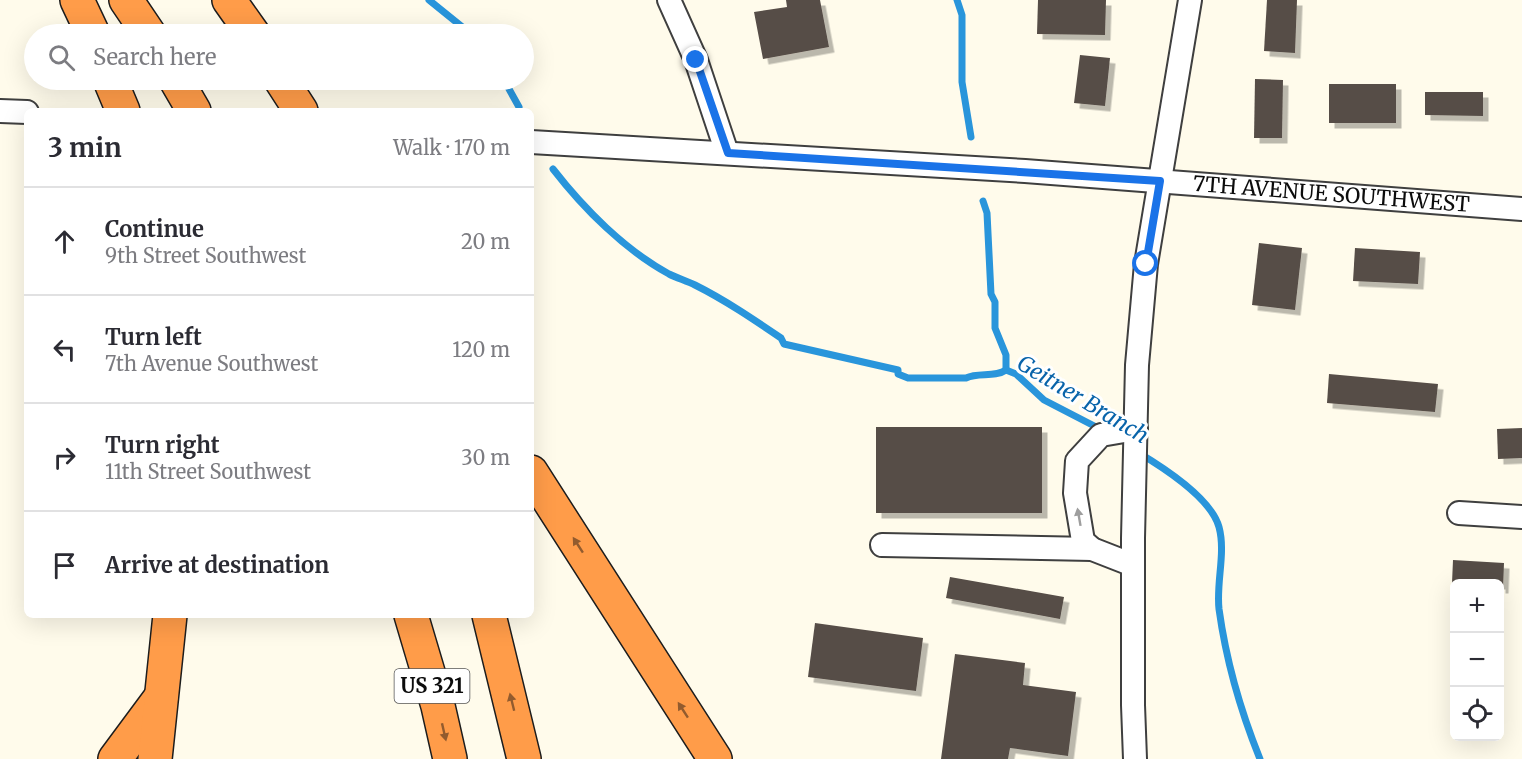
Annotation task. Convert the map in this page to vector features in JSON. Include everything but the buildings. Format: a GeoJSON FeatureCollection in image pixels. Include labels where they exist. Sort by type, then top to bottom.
{"type":"FeatureCollection","features":[{"type":"Feature","properties":{"kind":"highway"},"geometry":{"type":"LineString","coordinates":[[77,0],[88,24]]}},
{"type":"Feature","properties":{"kind":"highway"},"geometry":{"type":"LineString","coordinates":[[126,0],[142,24]]}},
{"type":"Feature","properties":{"kind":"highway"},"geometry":{"type":"LineString","coordinates":[[213,0],[228,24]]}},
{"type":"Feature","properties":{"kind":"highway"},"geometry":{"type":"LineString","coordinates":[[229,0],[246,24]]}},
{"type":"Feature","properties":{"kind":"highway"},"geometry":{"type":"LineString","coordinates":[[114,90],[122,108]]}},
{"type":"Feature","properties":{"kind":"highway"},"geometry":{"type":"LineString","coordinates":[[182,90],[192,108]]}},
{"type":"Feature","properties":{"kind":"highway"},"geometry":{"type":"LineString","coordinates":[[263,90],[272,108]]}},
{"type":"Feature","properties":{"kind":"highway"},"geometry":{"type":"LineString","coordinates":[[287,90],[299,108]]}},
{"type":"Feature","properties":{"kind":"highway"},"geometry":{"type":"LineString","coordinates":[[534,477],[715,759]]}},
{"type":"Feature","properties":{"kind":"highway"},"geometry":{"type":"LineString","coordinates":[[156,759],[170,618]]}},
{"type":"Feature","properties":{"kind":"highway","name":"US 321"},"geometry":{"type":"LineString","coordinates":[[412,618],[438,706],[450,759]]}},
{"type":"Feature","properties":{"kind":"highway"},"geometry":{"type":"LineString","coordinates":[[490,618],[524,759]]}},
{"type":"Feature","properties":{"kind":"highway"},"geometry":{"type":"LineString","coordinates":[[115,759],[161,697]]}},
{"type":"Feature","properties":{"kind":"street"},"geometry":{"type":"LineString","coordinates":[[669,0],[696,60],[728,153]]}},
{"type":"Feature","properties":{"kind":"street"},"geometry":{"type":"LineString","coordinates":[[1135,759],[1133,565],[1137,365],[1146,264],[1190,0]]}},
{"type":"Feature","properties":{"kind":"street","name":"7TH AVENUE SOUTHWEST"},"geometry":{"type":"LineString","coordinates":[[534,142],[1160,181],[1522,208]]}},
{"type":"Feature","properties":{"kind":"street"},"geometry":{"type":"LineString","coordinates":[[1092,549],[1083,541],[1075,493],[1077,461],[1101,435],[1136,429]]}},
{"type":"Feature","properties":{"kind":"street"},"geometry":{"type":"LineString","coordinates":[[1459,513],[1522,518]]}},
{"type":"Feature","properties":{"kind":"street"},"geometry":{"type":"LineString","coordinates":[[882,545],[1092,549],[1133,565]]}},
{"type":"Feature","properties":{"kind":"waterway","name":"Geitner Branch"},"geometry":{"type":"LineString","coordinates":[[429,0],[459,24]]}},
{"type":"Feature","properties":{"kind":"waterway"},"geometry":{"type":"LineString","coordinates":[[957,0],[962,15],[962,82],[971,137]]}},
{"type":"Feature","properties":{"kind":"waterway","name":"Geitner Branch"},"geometry":{"type":"LineString","coordinates":[[510,90],[519,107]]}},
{"type":"Feature","properties":{"kind":"waterway","name":"Geitner Branch"},"geometry":{"type":"LineString","coordinates":[[553,169],[578,199],[621,241],[669,274],[728,303],[781,338],[784,344],[898,370],[898,374],[908,378],[966,378],[997,374],[1006,370]]}},
{"type":"Feature","properties":{"kind":"waterway"},"geometry":{"type":"LineString","coordinates":[[983,201],[987,213],[991,294],[995,302],[995,328],[1006,355],[1006,370]]}},
{"type":"Feature","properties":{"kind":"waterway","name":"Geitner Branch"},"geometry":{"type":"LineString","coordinates":[[1006,370],[1016,374],[1044,400],[1102,430]]}},
{"type":"Feature","properties":{"kind":"waterway","name":"Geitner Branch"},"geometry":{"type":"LineString","coordinates":[[1139,453],[1173,475],[1197,495],[1207,505],[1219,527],[1222,547],[1218,599],[1222,628],[1235,686],[1260,759]]}},
{"type":"Feature","properties":{"kind":"route"},"geometry":{"type":"LineString","coordinates":[[696,60],[728,153],[1160,181],[1146,264]]}}]}
